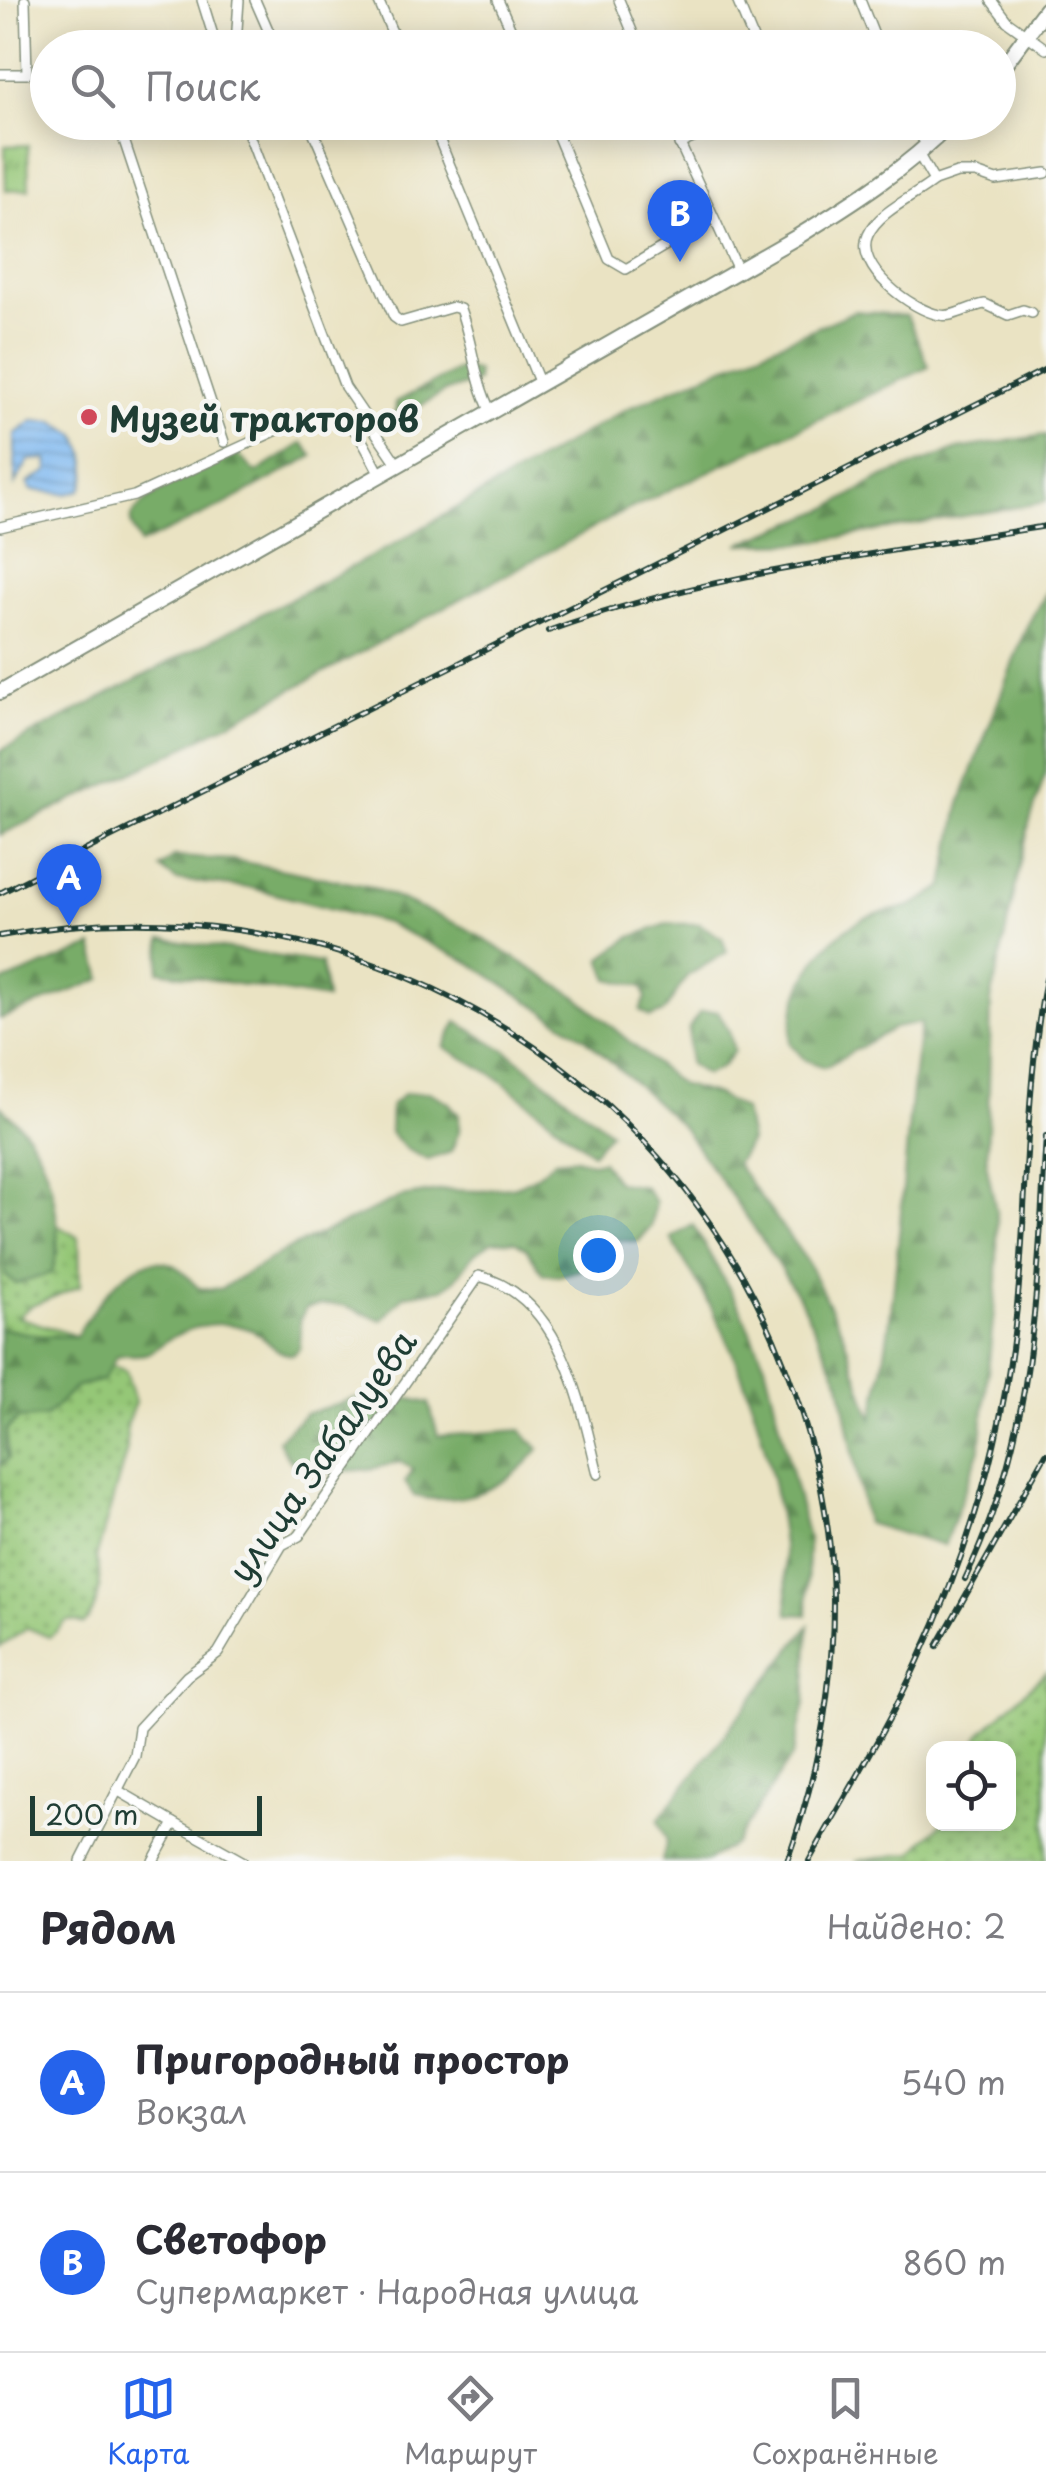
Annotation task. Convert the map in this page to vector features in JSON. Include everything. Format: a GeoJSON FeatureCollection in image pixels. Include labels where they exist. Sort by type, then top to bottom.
{"type":"FeatureCollection","features":[{"type":"Feature","properties":{"kind":"main road"},"geometry":{"type":"LineString","coordinates":[[1016,51],[1046,10]]}},
{"type":"Feature","properties":{"kind":"main road"},"geometry":{"type":"LineString","coordinates":[[0,692],[857,200],[934,140]]}},
{"type":"Feature","properties":{"kind":"street"},"geometry":{"type":"LineString","coordinates":[[0,74],[26,74],[25,0]]}},
{"type":"Feature","properties":{"kind":"street"},"geometry":{"type":"LineString","coordinates":[[202,0],[212,30]]}},
{"type":"Feature","properties":{"kind":"street"},"geometry":{"type":"LineString","coordinates":[[237,30],[240,0]]}},
{"type":"Feature","properties":{"kind":"street"},"geometry":{"type":"LineString","coordinates":[[255,0],[268,30]]}},
{"type":"Feature","properties":{"kind":"street"},"geometry":{"type":"LineString","coordinates":[[378,0],[391,30]]}},
{"type":"Feature","properties":{"kind":"street"},"geometry":{"type":"LineString","coordinates":[[498,0],[511,30]]}},
{"type":"Feature","properties":{"kind":"street"},"geometry":{"type":"LineString","coordinates":[[619,0],[632,30]]}},
{"type":"Feature","properties":{"kind":"street"},"geometry":{"type":"LineString","coordinates":[[738,0],[750,30]]}},
{"type":"Feature","properties":{"kind":"street"},"geometry":{"type":"LineString","coordinates":[[860,0],[872,30]]}},
{"type":"Feature","properties":{"kind":"street"},"geometry":{"type":"LineString","coordinates":[[992,0],[1007,20],[1046,49]]}},
{"type":"Feature","properties":{"kind":"street"},"geometry":{"type":"LineString","coordinates":[[124,140],[224,442]]}},
{"type":"Feature","properties":{"kind":"street"},"geometry":{"type":"LineString","coordinates":[[251,140],[346,387],[398,465]]}},
{"type":"Feature","properties":{"kind":"street"},"geometry":{"type":"LineString","coordinates":[[317,140],[394,317],[401,322],[460,309],[472,361],[491,412]]}},
{"type":"Feature","properties":{"kind":"street"},"geometry":{"type":"LineString","coordinates":[[439,140],[540,384]]}},
{"type":"Feature","properties":{"kind":"street"},"geometry":{"type":"LineString","coordinates":[[559,140],[609,259],[618,267],[626,269],[713,217]]}},
{"type":"Feature","properties":{"kind":"street"},"geometry":{"type":"LineString","coordinates":[[678,140],[738,270]]}},
{"type":"Feature","properties":{"kind":"street"},"geometry":{"type":"LineString","coordinates":[[680,144],[689,140]]}},
{"type":"Feature","properties":{"kind":"street"},"geometry":{"type":"LineString","coordinates":[[919,140],[934,181]]}},
{"type":"Feature","properties":{"kind":"street"},"geometry":{"type":"LineString","coordinates":[[1032,313],[1023,310],[1008,315],[985,304],[944,316],[935,314],[898,294],[880,278],[868,258],[866,242],[870,231],[892,210],[934,181],[957,173],[976,173],[996,180],[1046,173]]}},
{"type":"Feature","properties":{"kind":"street"},"geometry":{"type":"LineString","coordinates":[[5,527],[134,496],[310,415],[326,413],[344,419],[357,432],[380,474]]}},
{"type":"Feature","properties":{"kind":"street","name":"улица Забалуева"},"geometry":{"type":"LineString","coordinates":[[81,1861],[135,1756],[139,1728],[187,1676],[218,1654],[282,1545],[299,1536],[479,1276],[497,1281],[520,1295],[541,1318],[559,1348],[584,1418],[598,1474]]}},
{"type":"Feature","properties":{"kind":"street"},"geometry":{"type":"LineString","coordinates":[[117,1790],[242,1861]]}},
{"type":"Feature","properties":{"kind":"street"},"geometry":{"type":"LineString","coordinates":[[153,1861],[174,1823]]}},
{"type":"Feature","properties":{"kind":"green space"},"geometry":{"type":"Polygon","coordinates":[[[28,145],[29,189],[6,190],[5,146],[28,145]]]}},
{"type":"Feature","properties":{"kind":"green space"},"geometry":{"type":"Polygon","coordinates":[[[855,311],[907,316],[929,367],[623,512],[175,752],[0,835],[0,751],[391,546],[628,408],[855,311]]]}},
{"type":"Feature","properties":{"kind":"green space"},"geometry":{"type":"Polygon","coordinates":[[[461,368],[477,371],[477,381],[444,392],[395,421],[396,402],[461,368]]]}},
{"type":"Feature","properties":{"kind":"green space"},"geometry":{"type":"Polygon","coordinates":[[[1046,435],[1046,502],[806,543],[739,544],[827,509],[881,478],[958,449],[1046,435]]]}},
{"type":"Feature","properties":{"kind":"green space"},"geometry":{"type":"Polygon","coordinates":[[[303,443],[313,456],[220,507],[140,544],[131,522],[134,513],[159,492],[236,452],[256,473],[303,443]]]}},
{"type":"Feature","properties":{"kind":"green space"},"geometry":{"type":"Polygon","coordinates":[[[1046,592],[1046,772],[1029,824],[991,1000],[987,1167],[997,1216],[997,1281],[980,1449],[944,1546],[866,1523],[840,1382],[800,1299],[682,1126],[585,1038],[469,962],[386,923],[252,888],[176,880],[160,868],[174,857],[233,860],[371,887],[466,928],[577,997],[679,1084],[717,1095],[744,1110],[750,1141],[736,1164],[807,1261],[843,1334],[872,1419],[890,1321],[921,1023],[894,1028],[825,1067],[805,1060],[790,1043],[792,1024],[810,971],[832,941],[868,917],[910,906],[944,886],[959,806],[1026,628],[1046,592]]]}},
{"type":"Feature","properties":{"kind":"green space"},"geometry":{"type":"Polygon","coordinates":[[[667,924],[699,924],[722,938],[727,952],[687,976],[664,1012],[650,1017],[640,1010],[646,998],[643,987],[609,979],[601,959],[631,937],[667,924]]]}},
{"type":"Feature","properties":{"kind":"green space"},"geometry":{"type":"Polygon","coordinates":[[[162,939],[321,963],[326,999],[159,971],[162,939]]]}},
{"type":"Feature","properties":{"kind":"green space"},"geometry":{"type":"Polygon","coordinates":[[[93,946],[102,979],[0,1019],[0,983],[93,946]]]}},
{"type":"Feature","properties":{"kind":"green space"},"geometry":{"type":"Polygon","coordinates":[[[718,1011],[734,1051],[722,1067],[706,1075],[689,1064],[689,1028],[700,1012],[718,1011]]]}},
{"type":"Feature","properties":{"kind":"green space"},"geometry":{"type":"Polygon","coordinates":[[[457,1022],[507,1051],[610,1132],[592,1153],[495,1076],[444,1047],[457,1022]]]}},
{"type":"Feature","properties":{"kind":"green space"},"geometry":{"type":"Polygon","coordinates":[[[429,1092],[448,1102],[459,1115],[459,1131],[451,1152],[428,1160],[406,1149],[390,1132],[391,1105],[404,1094],[429,1092]]]}},
{"type":"Feature","properties":{"kind":"green space"},"geometry":{"type":"Polygon","coordinates":[[[0,1106],[37,1149],[50,1183],[57,1221],[52,1273],[16,1284],[5,1275],[0,1215],[0,1106]]]}},
{"type":"Feature","properties":{"kind":"green space"},"geometry":{"type":"Polygon","coordinates":[[[576,1158],[591,1163],[602,1161],[618,1183],[645,1187],[655,1202],[651,1227],[638,1242],[604,1233],[585,1240],[580,1248],[584,1261],[580,1270],[558,1276],[543,1274],[527,1249],[514,1241],[492,1242],[474,1254],[454,1281],[442,1289],[405,1295],[382,1320],[337,1305],[306,1308],[300,1319],[300,1348],[294,1354],[281,1352],[256,1332],[238,1326],[217,1324],[187,1331],[148,1353],[117,1356],[103,1380],[77,1386],[45,1417],[18,1419],[6,1430],[9,1458],[0,1465],[0,1328],[41,1336],[76,1336],[104,1296],[144,1264],[175,1266],[199,1288],[220,1289],[290,1248],[401,1197],[516,1186],[555,1160],[576,1158]]]}},
{"type":"Feature","properties":{"kind":"green space"},"geometry":{"type":"Polygon","coordinates":[[[0,1215],[5,1274],[58,1252],[55,1224],[79,1238],[80,1286],[29,1307],[18,1317],[76,1336],[41,1336],[0,1328],[0,1215]]]}},
{"type":"Feature","properties":{"kind":"green space"},"geometry":{"type":"Polygon","coordinates":[[[693,1225],[740,1308],[765,1364],[808,1539],[807,1615],[788,1614],[776,1499],[747,1390],[717,1318],[671,1238],[693,1225]]]}},
{"type":"Feature","properties":{"kind":"green space"},"geometry":{"type":"Polygon","coordinates":[[[110,1365],[126,1371],[135,1402],[126,1425],[127,1449],[96,1558],[99,1584],[94,1609],[84,1624],[67,1621],[49,1637],[28,1628],[0,1647],[0,1465],[9,1458],[6,1430],[18,1419],[45,1417],[77,1386],[103,1380],[110,1365]]]}},
{"type":"Feature","properties":{"kind":"green space"},"geometry":{"type":"Polygon","coordinates":[[[402,1397],[429,1403],[438,1436],[521,1430],[539,1449],[514,1474],[484,1491],[432,1499],[414,1496],[405,1482],[413,1469],[400,1462],[323,1473],[290,1461],[278,1440],[305,1414],[353,1399],[402,1397]]]}},
{"type":"Feature","properties":{"kind":"green space"},"geometry":{"type":"Polygon","coordinates":[[[809,1626],[805,1703],[793,1755],[734,1844],[707,1861],[662,1861],[667,1840],[658,1820],[809,1626]]]}},
{"type":"Feature","properties":{"kind":"green space"},"geometry":{"type":"Polygon","coordinates":[[[1046,1672],[1046,1861],[856,1861],[912,1853],[934,1831],[1016,1831],[1016,1741],[978,1741],[979,1735],[1046,1672]]]}},
{"type":"Feature","properties":{"kind":"water"},"geometry":{"type":"Polygon","coordinates":[[[33,421],[54,422],[76,435],[86,462],[81,490],[67,494],[31,490],[28,483],[48,471],[47,459],[29,460],[15,484],[15,434],[33,421]]]}},
{"type":"Feature","properties":{"kind":"railway"},"geometry":{"type":"LineString","coordinates":[[0,893],[1046,369]]}},
{"type":"Feature","properties":{"kind":"railway"},"geometry":{"type":"LineString","coordinates":[[548,631],[608,611],[731,580],[1046,526]]}},
{"type":"Feature","properties":{"kind":"railway"},"geometry":{"type":"LineString","coordinates":[[0,936],[120,923],[238,930],[351,956],[458,1001],[556,1063],[643,1140],[716,1233],[774,1339],[807,1432],[822,1496],[833,1595],[831,1663],[815,1763],[787,1861]]}},
{"type":"Feature","properties":{"kind":"railway"},"geometry":{"type":"LineString","coordinates":[[809,1861],[918,1661],[950,1586],[988,1469],[1012,1349],[1033,1071],[1046,979]]}},
{"type":"Feature","properties":{"kind":"railway"},"geometry":{"type":"LineString","coordinates":[[965,1579],[1006,1470],[1019,1416],[1035,1307],[1046,1136]]}},
{"type":"Feature","properties":{"kind":"railway"},"geometry":{"type":"LineString","coordinates":[[937,1646],[1046,1454]]}},
{"type":"Feature","properties":{"kind":"place","name":"Светофор"},"geometry":{"type":"Point","coordinates":[680,262]}},
{"type":"Feature","properties":{"kind":"place","name":"Музей тракторов"},"geometry":{"type":"Point","coordinates":[89,417]}},
{"type":"Feature","properties":{"kind":"place","name":"Пригородный простор"},"geometry":{"type":"Point","coordinates":[69,926]}}]}
